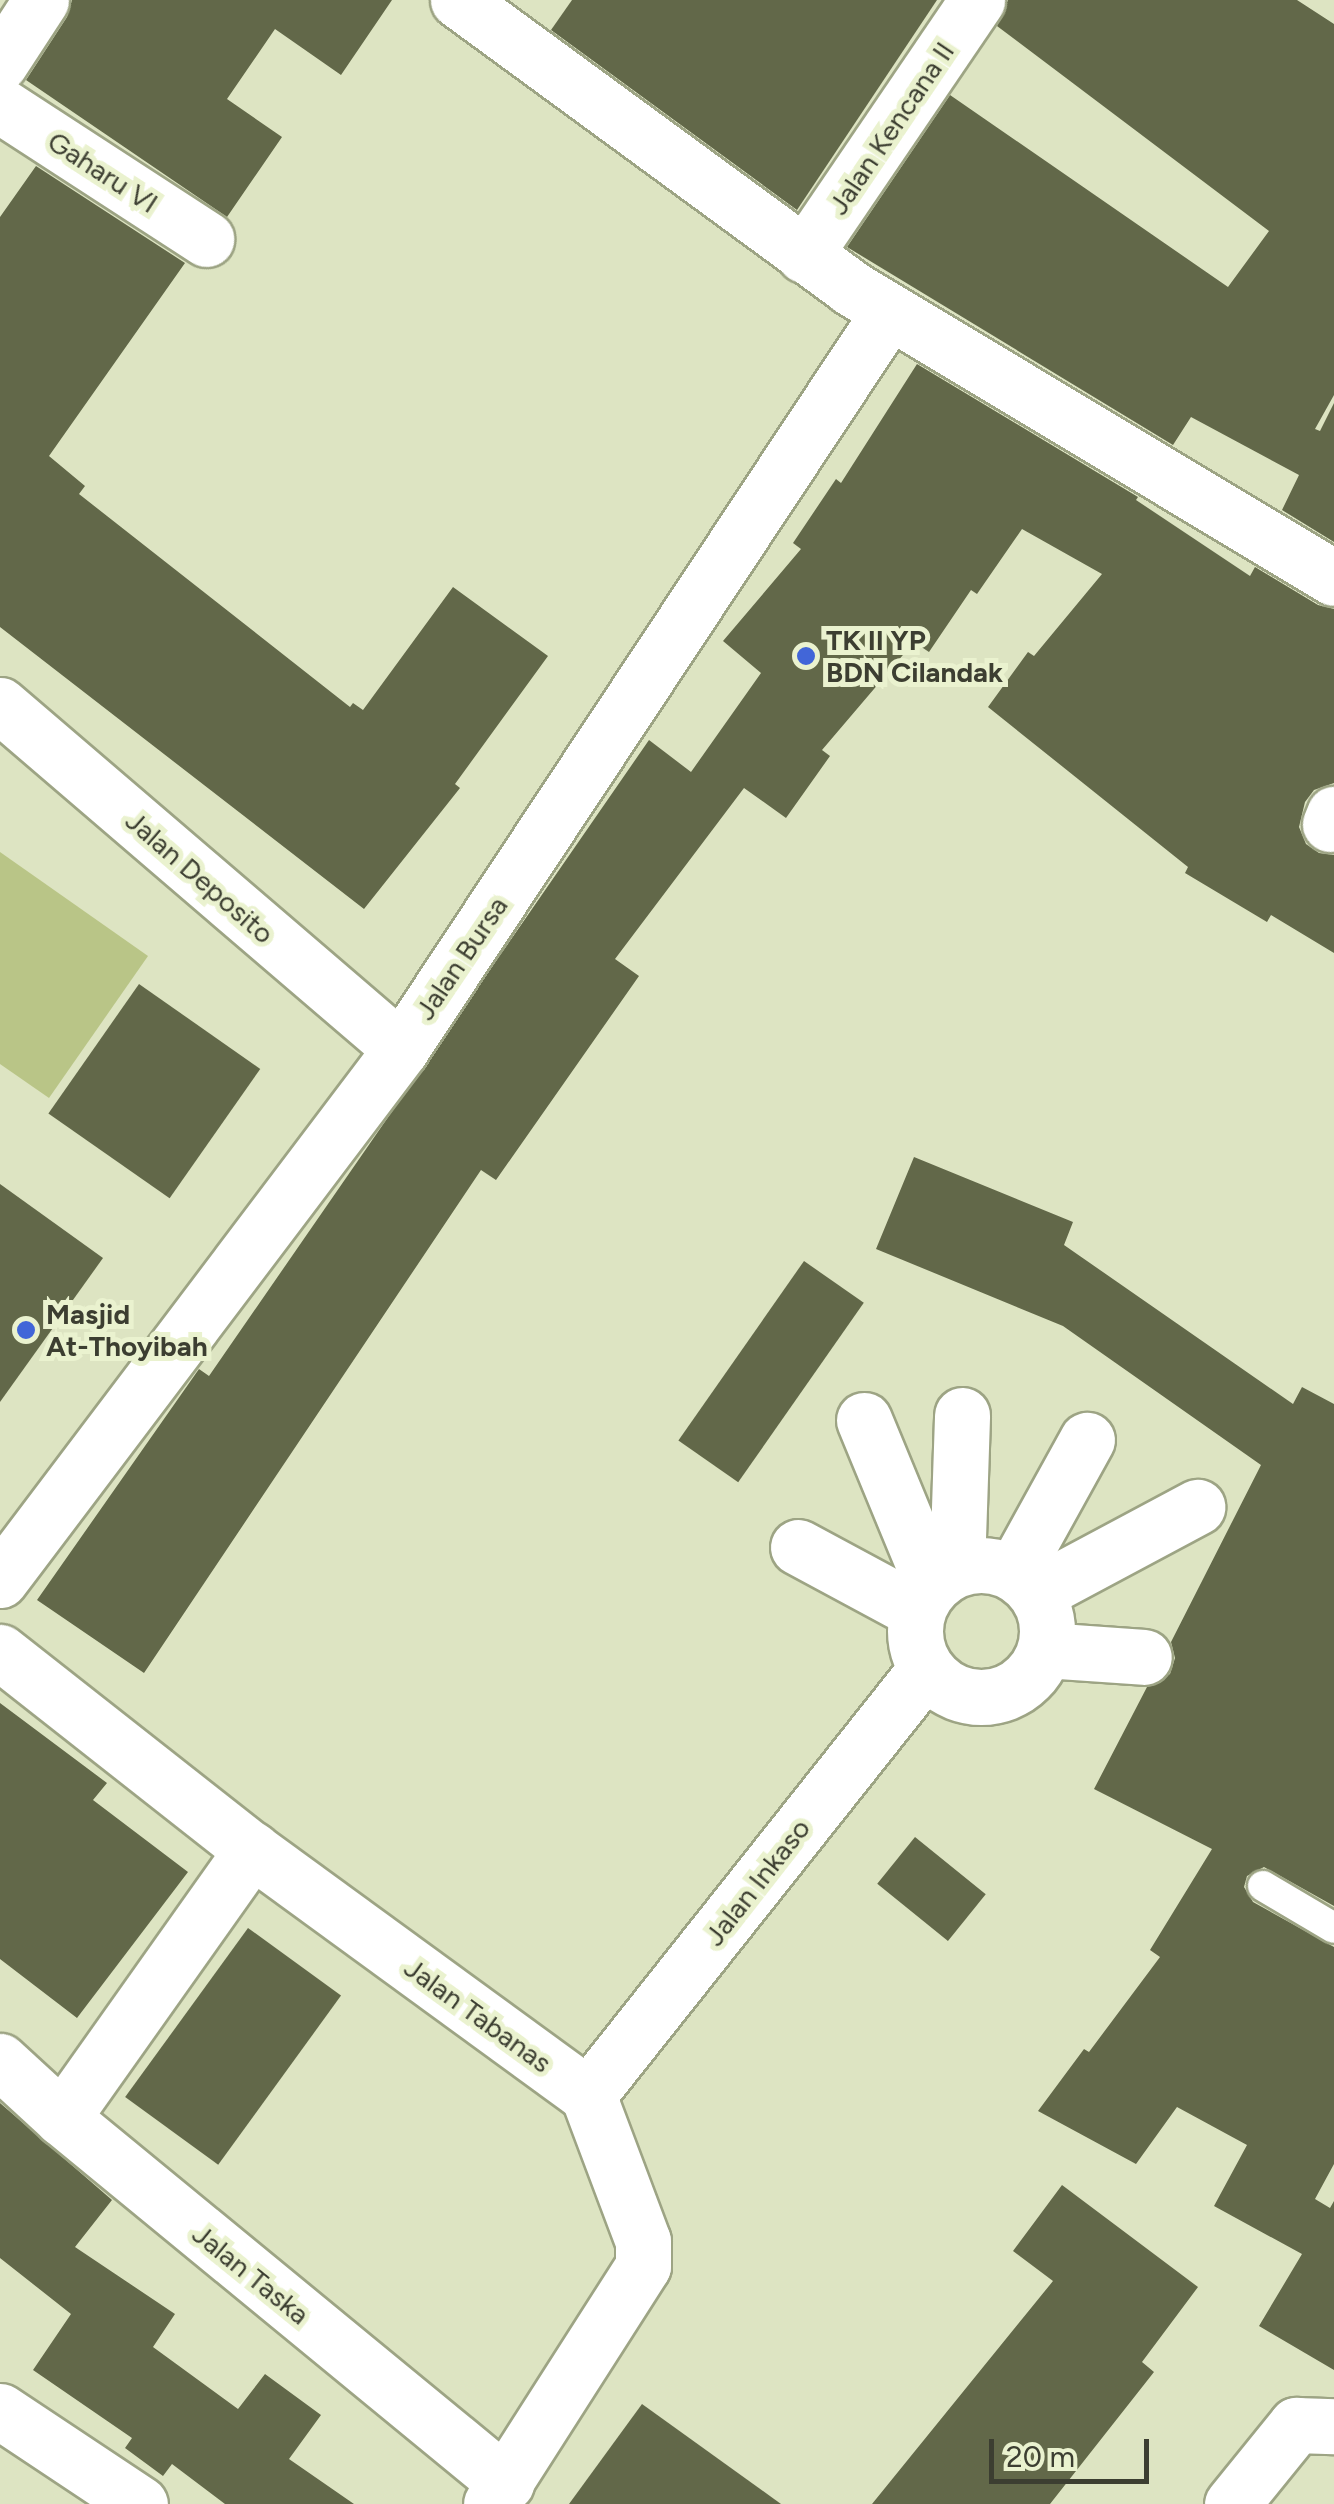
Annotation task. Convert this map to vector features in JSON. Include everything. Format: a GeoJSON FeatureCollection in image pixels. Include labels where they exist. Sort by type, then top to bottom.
{"type":"FeatureCollection","features":[{"type":"Feature","properties":{"kind":"street"},"geometry":{"type":"LineString","coordinates":[[0,63],[41,0]]}},
{"type":"Feature","properties":{"kind":"street"},"geometry":{"type":"LineString","coordinates":[[458,0],[804,256],[889,312],[1334,578]]}},
{"type":"Feature","properties":{"kind":"street","name":"Jalan Kencana II"},"geometry":{"type":"LineString","coordinates":[[804,256],[977,0]]}},
{"type":"Feature","properties":{"kind":"street","name":"Gaharu VI"},"geometry":{"type":"LineString","coordinates":[[0,105],[206,239]]}},
{"type":"Feature","properties":{"kind":"street","name":"Jalan Bursa"},"geometry":{"type":"LineString","coordinates":[[0,1580],[400,1049],[889,312]]}},
{"type":"Feature","properties":{"kind":"street","name":"Jalan Deposito"},"geometry":{"type":"LineString","coordinates":[[0,705],[400,1049]]}},
{"type":"Feature","properties":{"kind":"street"},"geometry":{"type":"LineString","coordinates":[[798,1547],[935,1588],[986,1564],[1025,1582],[1047,1620],[1045,1650],[1030,1676],[1006,1693],[976,1697],[948,1689],[926,1669],[915,1641],[935,1588],[962,1415]]}},
{"type":"Feature","properties":{"kind":"street"},"geometry":{"type":"LineString","coordinates":[[864,1420],[935,1588]]}},
{"type":"Feature","properties":{"kind":"street"},"geometry":{"type":"LineString","coordinates":[[1025,1582],[1086,1440]]}},
{"type":"Feature","properties":{"kind":"street"},"geometry":{"type":"LineString","coordinates":[[1025,1582],[1198,1508]]}},
{"type":"Feature","properties":{"kind":"street"},"geometry":{"type":"LineString","coordinates":[[1045,1650],[1144,1658]]}},
{"type":"Feature","properties":{"kind":"street","name":"Jalan Tabanas"},"geometry":{"type":"LineString","coordinates":[[2,1657],[252,1850],[588,2095]]}},
{"type":"Feature","properties":{"kind":"street","name":"Jalan Inkaso"},"geometry":{"type":"LineString","coordinates":[[588,2095],[926,1669]]}},
{"type":"Feature","properties":{"kind":"street"},"geometry":{"type":"LineString","coordinates":[[62,2118],[252,1850]]}},
{"type":"Feature","properties":{"kind":"street","name":"Jalan Taska"},"geometry":{"type":"LineString","coordinates":[[0,2061],[498,2494]]}},
{"type":"Feature","properties":{"kind":"street"},"geometry":{"type":"LineString","coordinates":[[498,2494],[643,2266],[642,2240],[588,2095]]}},
{"type":"Feature","properties":{"kind":"street"},"geometry":{"type":"LineString","coordinates":[[0,2411],[140,2504]]}},
{"type":"Feature","properties":{"kind":"street"},"geometry":{"type":"LineString","coordinates":[[1232,2504],[1296,2425],[1334,2426]]}},
{"type":"Feature","properties":{"kind":"lane"},"geometry":{"type":"LineString","coordinates":[[1263,1886],[1334,1928]]}},
{"type":"Feature","properties":{"kind":"green space"},"geometry":{"type":"Polygon","coordinates":[[[0,852],[148,956],[49,1098],[0,1064],[0,852]]]}},
{"type":"Feature","properties":{"kind":"building"},"geometry":{"type":"Polygon","coordinates":[[[72,0],[392,0],[341,75],[275,29],[227,99],[282,137],[227,217],[26,80],[67,17],[72,0]]]}},
{"type":"Feature","properties":{"kind":"building"},"geometry":{"type":"Polygon","coordinates":[[[572,0],[937,0],[797,210],[551,30],[572,0]]]}},
{"type":"Feature","properties":{"kind":"building"},"geometry":{"type":"Polygon","coordinates":[[[1008,0],[1297,0],[1334,24],[1334,395],[1315,429],[1320,431],[1334,403],[1334,542],[1282,510],[1299,475],[1191,417],[1173,445],[847,247],[950,95],[1228,287],[1269,231],[997,26],[1008,0]]]}},
{"type":"Feature","properties":{"kind":"building"},"geometry":{"type":"Polygon","coordinates":[[[36,166],[185,263],[49,456],[85,486],[79,494],[350,707],[353,703],[363,710],[453,587],[548,656],[455,784],[460,788],[364,909],[0,627],[0,217],[36,166]]]}},
{"type":"Feature","properties":{"kind":"building"},"geometry":{"type":"Polygon","coordinates":[[[917,364],[1138,497],[1136,500],[1250,576],[1255,567],[1318,605],[1334,609],[1334,783],[1314,790],[1305,802],[1299,827],[1306,844],[1319,853],[1334,855],[1334,953],[1271,915],[1267,922],[1185,873],[1188,867],[988,707],[1028,652],[1034,656],[1102,574],[1022,529],[977,594],[971,590],[929,652],[914,642],[822,750],[830,756],[786,818],[744,788],[615,959],[639,976],[496,1180],[481,1170],[144,1673],[37,1600],[199,1369],[209,1376],[649,740],[691,772],[761,673],[723,641],[801,549],[793,543],[836,479],[841,483],[917,364]]]}},
{"type":"Feature","properties":{"kind":"building"},"geometry":{"type":"Polygon","coordinates":[[[139,984],[260,1069],[170,1198],[48,1113],[139,984]]]}},
{"type":"Feature","properties":{"kind":"building"},"geometry":{"type":"Polygon","coordinates":[[[914,1157],[1073,1222],[1064,1245],[1293,1404],[1302,1387],[1334,1404],[1334,1906],[1264,1867],[1247,1876],[1244,1887],[1253,1902],[1334,1947],[1334,2164],[1315,2199],[1330,2208],[1334,2201],[1334,2370],[1259,2326],[1302,2254],[1214,2206],[1247,2145],[1177,2107],[1136,2164],[1038,2111],[1084,2049],[1089,2052],[1160,1957],[1150,1950],[1212,1849],[1094,1789],[1147,1687],[1170,1674],[1175,1658],[1171,1642],[1261,1465],[1063,1326],[876,1249],[914,1157]]]}},
{"type":"Feature","properties":{"kind":"building","name":"Masjid At-Thoyibah"},"geometry":{"type":"Polygon","coordinates":[[[0,1184],[103,1258],[0,1402],[0,1184]]]}},
{"type":"Feature","properties":{"kind":"building"},"geometry":{"type":"Polygon","coordinates":[[[804,1261],[864,1303],[738,1482],[678,1440],[804,1261]]]}},
{"type":"Feature","properties":{"kind":"building"},"geometry":{"type":"Polygon","coordinates":[[[0,1703],[107,1783],[93,1800],[188,1872],[77,2018],[0,1959],[0,1703]]]}},
{"type":"Feature","properties":{"kind":"building"},"geometry":{"type":"Polygon","coordinates":[[[915,1837],[986,1894],[948,1941],[877,1884],[915,1837]]]}},
{"type":"Feature","properties":{"kind":"building"},"geometry":{"type":"Polygon","coordinates":[[[248,1928],[341,1996],[218,2165],[125,2097],[248,1928]]]}},
{"type":"Feature","properties":{"kind":"building"},"geometry":{"type":"Polygon","coordinates":[[[0,2103],[112,2200],[75,2247],[175,2314],[153,2347],[238,2409],[265,2374],[321,2415],[289,2459],[354,2504],[225,2504],[172,2464],[163,2476],[125,2448],[132,2438],[33,2370],[71,2314],[0,2258],[0,2103]]]}},
{"type":"Feature","properties":{"kind":"building"},"geometry":{"type":"Polygon","coordinates":[[[1062,2185],[1198,2287],[1142,2362],[1154,2372],[1050,2504],[872,2504],[1053,2281],[1013,2251],[1062,2185]]]}},
{"type":"Feature","properties":{"kind":"building"},"geometry":{"type":"Polygon","coordinates":[[[642,2404],[781,2504],[569,2504],[642,2404]]]}},
{"type":"Feature","properties":{"kind":"place","name":"TK II YP BDN Cilandak"},"geometry":{"type":"Point","coordinates":[806,656]}},
{"type":"Feature","properties":{"kind":"place","name":"Masjid At-Thoyibah"},"geometry":{"type":"Point","coordinates":[26,1330]}}]}
